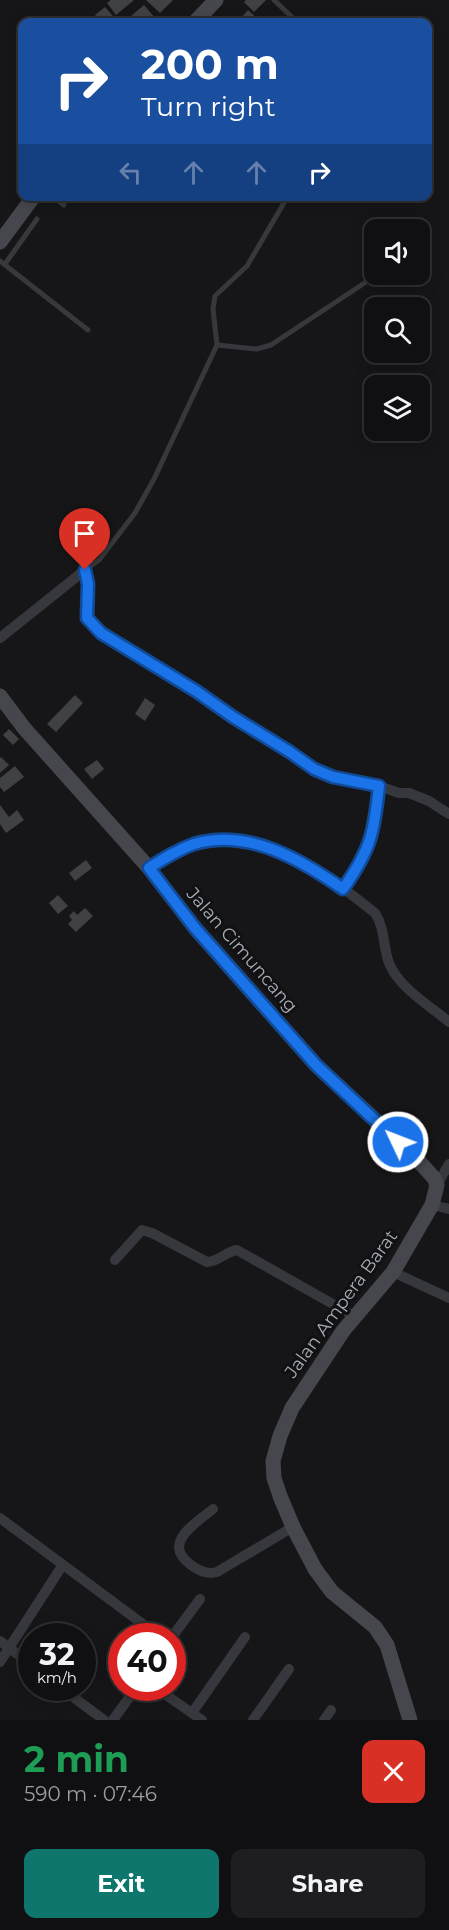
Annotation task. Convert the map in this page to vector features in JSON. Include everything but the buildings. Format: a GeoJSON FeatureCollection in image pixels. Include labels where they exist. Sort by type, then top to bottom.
{"type":"FeatureCollection","features":[{"type":"Feature","properties":{"kind":"street"},"geometry":{"type":"LineString","coordinates":[[199,18],[216,0]]}},
{"type":"Feature","properties":{"kind":"street"},"geometry":{"type":"LineString","coordinates":[[0,242],[30,201]]}},
{"type":"Feature","properties":{"kind":"street"},"geometry":{"type":"LineString","coordinates":[[0,638],[85,570],[88,584],[87,618],[101,633],[196,691],[314,769],[333,777],[379,786],[429,801],[449,814]]}},
{"type":"Feature","properties":{"kind":"street","name":"Jalan Cimuncang"},"geometry":{"type":"LineString","coordinates":[[0,696],[24,728],[149,868],[195,928],[316,1065],[415,1157],[434,1178],[437,1185]]}},
{"type":"Feature","properties":{"kind":"street"},"geometry":{"type":"LineString","coordinates":[[343,889],[361,863],[367,849],[375,825],[379,786]]}},
{"type":"Feature","properties":{"kind":"street"},"geometry":{"type":"LineString","coordinates":[[149,868],[177,851],[195,844],[223,839],[238,840],[309,865],[375,913],[390,965],[402,982],[449,1022]]}},
{"type":"Feature","properties":{"kind":"street"},"geometry":{"type":"LineString","coordinates":[[449,1164],[437,1185],[432,1205],[449,1209]]}},
{"type":"Feature","properties":{"kind":"street","name":"Jalan Ampera Barat"},"geometry":{"type":"LineString","coordinates":[[410,1720],[387,1645],[375,1626],[332,1592],[315,1569],[293,1527],[274,1478],[273,1461],[292,1408],[318,1366],[354,1316],[393,1272],[432,1205]]}},
{"type":"Feature","properties":{"kind":"street"},"geometry":{"type":"LineString","coordinates":[[115,1260],[142,1230],[207,1262],[229,1251],[237,1251],[354,1316]]}},
{"type":"Feature","properties":{"kind":"street"},"geometry":{"type":"LineString","coordinates":[[393,1272],[447,1294]]}},
{"type":"Feature","properties":{"kind":"street"},"geometry":{"type":"LineString","coordinates":[[213,1509],[186,1531],[178,1550],[187,1563],[205,1573],[217,1572],[293,1527]]}},
{"type":"Feature","properties":{"kind":"street"},"geometry":{"type":"LineString","coordinates":[[0,1518],[141,1623]]}},
{"type":"Feature","properties":{"kind":"street"},"geometry":{"type":"LineString","coordinates":[[0,1662],[5,1645],[63,1566]]}},
{"type":"Feature","properties":{"kind":"street"},"geometry":{"type":"LineString","coordinates":[[182,1623],[200,1599]]}},
{"type":"Feature","properties":{"kind":"street"},"geometry":{"type":"LineString","coordinates":[[192,1713],[245,1637]]}},
{"type":"Feature","properties":{"kind":"street"},"geometry":{"type":"LineString","coordinates":[[5,1645],[18,1655]]}},
{"type":"Feature","properties":{"kind":"street"},"geometry":{"type":"LineString","coordinates":[[253,1720],[289,1669]]}},
{"type":"Feature","properties":{"kind":"street"},"geometry":{"type":"LineString","coordinates":[[78,1701],[104,1720]]}},
{"type":"Feature","properties":{"kind":"street"},"geometry":{"type":"LineString","coordinates":[[113,1720],[127,1701]]}},
{"type":"Feature","properties":{"kind":"street"},"geometry":{"type":"LineString","coordinates":[[175,1701],[202,1720]]}},
{"type":"Feature","properties":{"kind":"street"},"geometry":{"type":"LineString","coordinates":[[324,1720],[331,1710]]}},
{"type":"Feature","properties":{"kind":"lane"},"geometry":{"type":"LineString","coordinates":[[274,0],[293,18]]}},
{"type":"Feature","properties":{"kind":"lane"},"geometry":{"type":"LineString","coordinates":[[59,201],[64,205]]}},
{"type":"Feature","properties":{"kind":"lane"},"geometry":{"type":"LineString","coordinates":[[85,570],[99,560],[135,513],[154,479],[217,345],[213,309],[215,296],[247,266],[285,201]]}},
{"type":"Feature","properties":{"kind":"lane"},"geometry":{"type":"LineString","coordinates":[[37,219],[3,263],[88,330]]}},
{"type":"Feature","properties":{"kind":"lane"},"geometry":{"type":"LineString","coordinates":[[217,345],[257,349],[271,345],[364,283]]}},
{"type":"Feature","properties":{"kind":"route"},"geometry":{"type":"LineString","coordinates":[[85,570],[88,584],[87,618],[101,633],[196,691],[314,769],[333,777],[379,786],[375,825],[367,849],[361,863],[343,889],[309,865],[294,858],[238,840],[223,839],[195,844],[177,851],[149,868],[195,928],[316,1065],[398,1142]]}}]}
